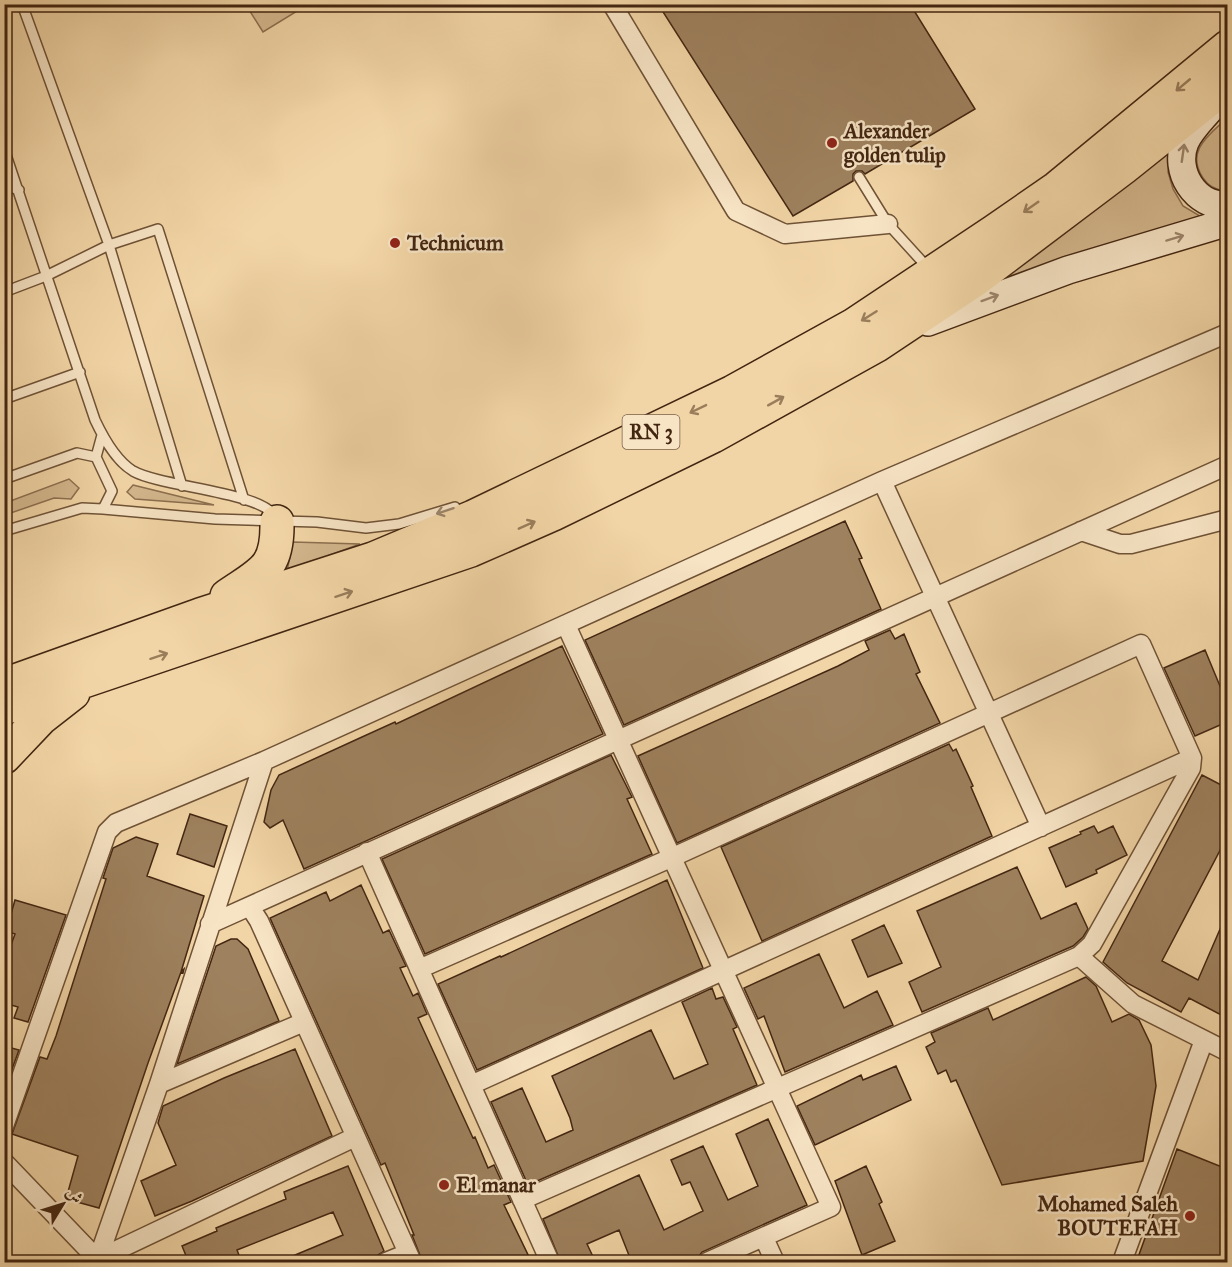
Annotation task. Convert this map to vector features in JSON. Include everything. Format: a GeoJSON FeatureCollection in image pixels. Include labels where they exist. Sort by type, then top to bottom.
{"type":"FeatureCollection","features":[{"type":"Feature","properties":{"kind":"highway","name":"RN 3"},"geometry":{"type":"LineString","coordinates":[[4,685],[200,615],[373,559],[473,517],[734,392],[854,325],[933,274],[1057,188],[1227,47]]}},
{"type":"Feature","properties":{"kind":"highway","name":"RN 3"},"geometry":{"type":"LineString","coordinates":[[4,708],[471,550],[553,514],[713,436],[877,345],[976,279],[1036,235],[1227,84]]}},
{"type":"Feature","properties":{"kind":"highway"},"geometry":{"type":"LineString","coordinates":[[200,615],[267,567],[278,543],[277,522]]}},
{"type":"Feature","properties":{"kind":"highway"},"geometry":{"type":"LineString","coordinates":[[4,671],[59,666]]}},
{"type":"Feature","properties":{"kind":"highway"},"geometry":{"type":"LineString","coordinates":[[4,757],[41,718],[73,693],[113,671]]}},
{"type":"Feature","properties":{"kind":"main road"},"geometry":{"type":"LineString","coordinates":[[1227,90],[1191,131],[1182,154],[1182,170],[1193,191],[1201,198],[1215,204],[1227,205]]}},
{"type":"Feature","properties":{"kind":"main road"},"geometry":{"type":"LineString","coordinates":[[877,345],[947,314],[1068,270],[1227,222]]}},
{"type":"Feature","properties":{"kind":"street"},"geometry":{"type":"LineString","coordinates":[[612,4],[736,211],[785,234],[888,224]]}},
{"type":"Feature","properties":{"kind":"street"},"geometry":{"type":"LineString","coordinates":[[4,1126],[107,832],[116,823],[264,761],[882,481],[1227,333]]}},
{"type":"Feature","properties":{"kind":"street"},"geometry":{"type":"LineString","coordinates":[[210,924],[1227,465]]}},
{"type":"Feature","properties":{"kind":"street"},"geometry":{"type":"LineString","coordinates":[[882,481],[1041,827]]}},
{"type":"Feature","properties":{"kind":"street"},"geometry":{"type":"LineString","coordinates":[[1081,531],[1120,544],[1131,544],[1227,519]]}},
{"type":"Feature","properties":{"kind":"street"},"geometry":{"type":"LineString","coordinates":[[566,625],[831,1207],[707,1263]]}},
{"type":"Feature","properties":{"kind":"street"},"geometry":{"type":"LineString","coordinates":[[419,969],[673,857],[1141,644],[1192,758],[1191,768],[1092,944],[1079,956],[522,1200]]}},
{"type":"Feature","properties":{"kind":"street"},"geometry":{"type":"LineString","coordinates":[[471,1085],[1192,758]]}},
{"type":"Feature","properties":{"kind":"street"},"geometry":{"type":"LineString","coordinates":[[96,1261],[159,1084],[264,761]]}},
{"type":"Feature","properties":{"kind":"street"},"geometry":{"type":"LineString","coordinates":[[367,852],[550,1263]]}},
{"type":"Feature","properties":{"kind":"street"},"geometry":{"type":"LineString","coordinates":[[250,907],[259,921],[410,1258],[386,1263]]}},
{"type":"Feature","properties":{"kind":"street"},"geometry":{"type":"LineString","coordinates":[[1079,956],[1132,1004],[1227,1052]]}},
{"type":"Feature","properties":{"kind":"street"},"geometry":{"type":"LineString","coordinates":[[159,1084],[304,1023]]}},
{"type":"Feature","properties":{"kind":"street"},"geometry":{"type":"LineString","coordinates":[[1122,1263],[1204,1040]]}},
{"type":"Feature","properties":{"kind":"street"},"geometry":{"type":"LineString","coordinates":[[96,1261],[355,1137]]}},
{"type":"Feature","properties":{"kind":"street"},"geometry":{"type":"LineString","coordinates":[[4,1162],[96,1261]]}},
{"type":"Feature","properties":{"kind":"street"},"geometry":{"type":"LineString","coordinates":[[764,1238],[775,1263]]}},
{"type":"Feature","properties":{"kind":"lane"},"geometry":{"type":"LineString","coordinates":[[22,4],[110,245],[182,486]]}},
{"type":"Feature","properties":{"kind":"lane"},"geometry":{"type":"LineString","coordinates":[[4,149],[95,420],[117,457],[132,470],[182,486],[213,490],[263,507],[273,513],[277,522]]}},
{"type":"Feature","properties":{"kind":"lane"},"geometry":{"type":"LineString","coordinates":[[859,177],[888,224],[933,274]]}},
{"type":"Feature","properties":{"kind":"lane"},"geometry":{"type":"LineString","coordinates":[[4,185],[19,190]]}},
{"type":"Feature","properties":{"kind":"lane"},"geometry":{"type":"LineString","coordinates":[[4,292],[46,276],[110,245],[158,229],[244,500]]}},
{"type":"Feature","properties":{"kind":"lane"},"geometry":{"type":"LineString","coordinates":[[4,399],[80,372]]}},
{"type":"Feature","properties":{"kind":"lane"},"geometry":{"type":"LineString","coordinates":[[102,435],[96,457],[112,491],[103,509]]}},
{"type":"Feature","properties":{"kind":"lane"},"geometry":{"type":"LineString","coordinates":[[4,479],[77,453],[96,457]]}},
{"type":"Feature","properties":{"kind":"lane"},"geometry":{"type":"LineString","coordinates":[[501,492],[580,466]]}},
{"type":"Feature","properties":{"kind":"lane"},"geometry":{"type":"LineString","coordinates":[[4,531],[82,508],[215,519],[317,522],[366,528],[399,524],[467,503]]}},
{"type":"Feature","properties":{"kind":"shaded area"},"geometry":{"type":"Polygon","coordinates":[[[246,5],[307,5],[263,32],[246,5]]]}},
{"type":"Feature","properties":{"kind":"shaded area"},"geometry":{"type":"Polygon","coordinates":[[[1227,118],[1227,190],[1219,190],[1205,181],[1198,168],[1197,160],[1198,152],[1207,137],[1227,118]]]}},
{"type":"Feature","properties":{"kind":"shaded area"},"geometry":{"type":"Polygon","coordinates":[[[1170,149],[1168,172],[1173,189],[1183,206],[1205,219],[998,283],[1170,149]]]}},
{"type":"Feature","properties":{"kind":"shaded area"},"geometry":{"type":"Polygon","coordinates":[[[69,479],[79,488],[71,499],[54,498],[5,515],[5,503],[69,479]]]}},
{"type":"Feature","properties":{"kind":"shaded area"},"geometry":{"type":"Polygon","coordinates":[[[133,485],[214,505],[135,499],[127,492],[133,485]]]}},
{"type":"Feature","properties":{"kind":"shaded area"},"geometry":{"type":"Polygon","coordinates":[[[293,542],[360,544],[287,571],[293,542]]]}},
{"type":"Feature","properties":{"kind":"building","name":"Alexander golden tulip"},"geometry":{"type":"Polygon","coordinates":[[[658,4],[910,4],[975,109],[865,174],[862,171],[856,171],[853,174],[853,181],[793,216],[658,4]]]}},
{"type":"Feature","properties":{"kind":"building"},"geometry":{"type":"Polygon","coordinates":[[[845,521],[881,609],[624,725],[585,640],[845,521]]]}},
{"type":"Feature","properties":{"kind":"building"},"geometry":{"type":"Polygon","coordinates":[[[890,630],[895,639],[904,634],[920,672],[916,674],[940,723],[677,843],[638,756],[838,666],[869,650],[865,641],[890,630]]]}},
{"type":"Feature","properties":{"kind":"building"},"geometry":{"type":"Polygon","coordinates":[[[562,646],[603,734],[304,869],[283,820],[270,828],[264,822],[271,790],[279,775],[395,722],[396,724],[562,646]]]}},
{"type":"Feature","properties":{"kind":"building"},"geometry":{"type":"Polygon","coordinates":[[[1205,650],[1227,703],[1227,722],[1195,736],[1164,668],[1205,650]]]}},
{"type":"Feature","properties":{"kind":"building"},"geometry":{"type":"Polygon","coordinates":[[[949,744],[953,751],[956,749],[992,836],[762,941],[721,847],[949,744]]]}},
{"type":"Feature","properties":{"kind":"building"},"geometry":{"type":"Polygon","coordinates":[[[611,755],[632,797],[627,799],[652,854],[425,954],[382,859],[611,755]]]}},
{"type":"Feature","properties":{"kind":"building"},"geometry":{"type":"Polygon","coordinates":[[[1202,775],[1227,788],[1227,837],[1162,961],[1198,980],[1227,913],[1227,1018],[1189,998],[1181,1012],[1127,983],[1103,962],[1202,775]]]}},
{"type":"Feature","properties":{"kind":"building"},"geometry":{"type":"Polygon","coordinates":[[[190,814],[227,826],[214,867],[177,854],[190,814]]]}},
{"type":"Feature","properties":{"kind":"building"},"geometry":{"type":"Polygon","coordinates":[[[1094,826],[1098,833],[1113,826],[1127,855],[1096,870],[1097,873],[1066,887],[1049,848],[1094,826]]]}},
{"type":"Feature","properties":{"kind":"building"},"geometry":{"type":"Polygon","coordinates":[[[136,837],[158,844],[147,876],[204,896],[181,972],[99,1208],[66,1199],[78,1156],[12,1134],[40,1057],[47,1059],[56,1036],[106,879],[103,878],[113,848],[136,837]]]}},
{"type":"Feature","properties":{"kind":"building"},"geometry":{"type":"Polygon","coordinates":[[[1017,867],[1041,919],[1076,903],[1088,929],[1083,937],[1073,946],[922,1012],[909,982],[941,967],[917,911],[1017,867]]]}},
{"type":"Feature","properties":{"kind":"building"},"geometry":{"type":"Polygon","coordinates":[[[667,880],[703,968],[477,1070],[438,984],[667,880]]]}},
{"type":"Feature","properties":{"kind":"building"},"geometry":{"type":"Polygon","coordinates":[[[361,885],[383,933],[389,930],[406,966],[400,968],[413,996],[418,993],[427,1014],[418,1018],[488,1168],[494,1165],[511,1202],[504,1205],[532,1263],[423,1263],[385,1163],[381,1165],[270,918],[326,892],[330,901],[361,885]]]}},
{"type":"Feature","properties":{"kind":"building"},"geometry":{"type":"Polygon","coordinates":[[[15,900],[66,915],[28,1022],[14,1018],[18,1007],[4,1003],[4,964],[15,934],[6,931],[15,900]]]}},
{"type":"Feature","properties":{"kind":"building"},"geometry":{"type":"Polygon","coordinates":[[[884,925],[902,963],[868,977],[852,940],[884,925]]]}},
{"type":"Feature","properties":{"kind":"building"},"geometry":{"type":"Polygon","coordinates":[[[231,939],[237,939],[248,949],[279,1021],[177,1064],[216,946],[231,939]]]}},
{"type":"Feature","properties":{"kind":"building"},"geometry":{"type":"Polygon","coordinates":[[[819,954],[844,1008],[877,991],[893,1025],[785,1072],[764,1016],[758,1019],[744,988],[819,954]]]}},
{"type":"Feature","properties":{"kind":"building"},"geometry":{"type":"Polygon","coordinates":[[[1086,977],[1096,986],[1112,1022],[1129,1014],[1139,1020],[1151,1045],[1156,1086],[1143,1161],[1002,1185],[956,1080],[951,1082],[946,1070],[938,1074],[926,1047],[935,1042],[931,1033],[988,1008],[993,1020],[1086,977]]]}},
{"type":"Feature","properties":{"kind":"building"},"geometry":{"type":"Polygon","coordinates":[[[712,988],[716,999],[723,997],[737,1027],[733,1029],[757,1085],[528,1185],[491,1102],[522,1088],[546,1142],[573,1130],[552,1076],[651,1030],[674,1079],[708,1064],[682,1002],[712,988]]]}},
{"type":"Feature","properties":{"kind":"building"},"geometry":{"type":"Polygon","coordinates":[[[4,1046],[19,1050],[4,1091],[4,1046]]]}},
{"type":"Feature","properties":{"kind":"building"},"geometry":{"type":"Polygon","coordinates":[[[295,1049],[332,1136],[155,1216],[141,1181],[176,1165],[158,1123],[163,1106],[295,1049]]]}},
{"type":"Feature","properties":{"kind":"building"},"geometry":{"type":"Polygon","coordinates":[[[896,1066],[911,1100],[815,1145],[797,1106],[861,1075],[863,1080],[896,1066]]]}},
{"type":"Feature","properties":{"kind":"building"},"geometry":{"type":"Polygon","coordinates":[[[768,1119],[807,1205],[702,1252],[696,1260],[690,1263],[632,1263],[619,1230],[587,1244],[596,1263],[561,1263],[543,1219],[639,1175],[664,1230],[703,1211],[690,1182],[682,1185],[671,1160],[703,1146],[728,1200],[758,1186],[736,1134],[768,1119]]]}},
{"type":"Feature","properties":{"kind":"building","name":"Mohamed Saleh BOUTEFAH"},"geometry":{"type":"Polygon","coordinates":[[[1177,1149],[1227,1169],[1227,1263],[1136,1263],[1177,1149]]]}},
{"type":"Feature","properties":{"kind":"building"},"geometry":{"type":"Polygon","coordinates":[[[348,1166],[384,1251],[375,1261],[371,1263],[276,1263],[343,1235],[333,1212],[237,1250],[242,1263],[189,1263],[182,1246],[217,1231],[216,1228],[286,1199],[284,1192],[348,1166]]]}},
{"type":"Feature","properties":{"kind":"building"},"geometry":{"type":"Polygon","coordinates":[[[866,1166],[882,1202],[879,1204],[895,1241],[862,1255],[835,1181],[866,1166]]]}},
{"type":"Feature","properties":{"kind":"place","name":"Alexander golden tulip"},"geometry":{"type":"Point","coordinates":[832,143]}},
{"type":"Feature","properties":{"kind":"place","name":"Technicum"},"geometry":{"type":"Point","coordinates":[395,243]}},
{"type":"Feature","properties":{"kind":"place","name":"El manar"},"geometry":{"type":"Point","coordinates":[444,1185]}},
{"type":"Feature","properties":{"kind":"place","name":"Mohamed Saleh BOUTEFAH"},"geometry":{"type":"Point","coordinates":[1190,1216]}}]}
